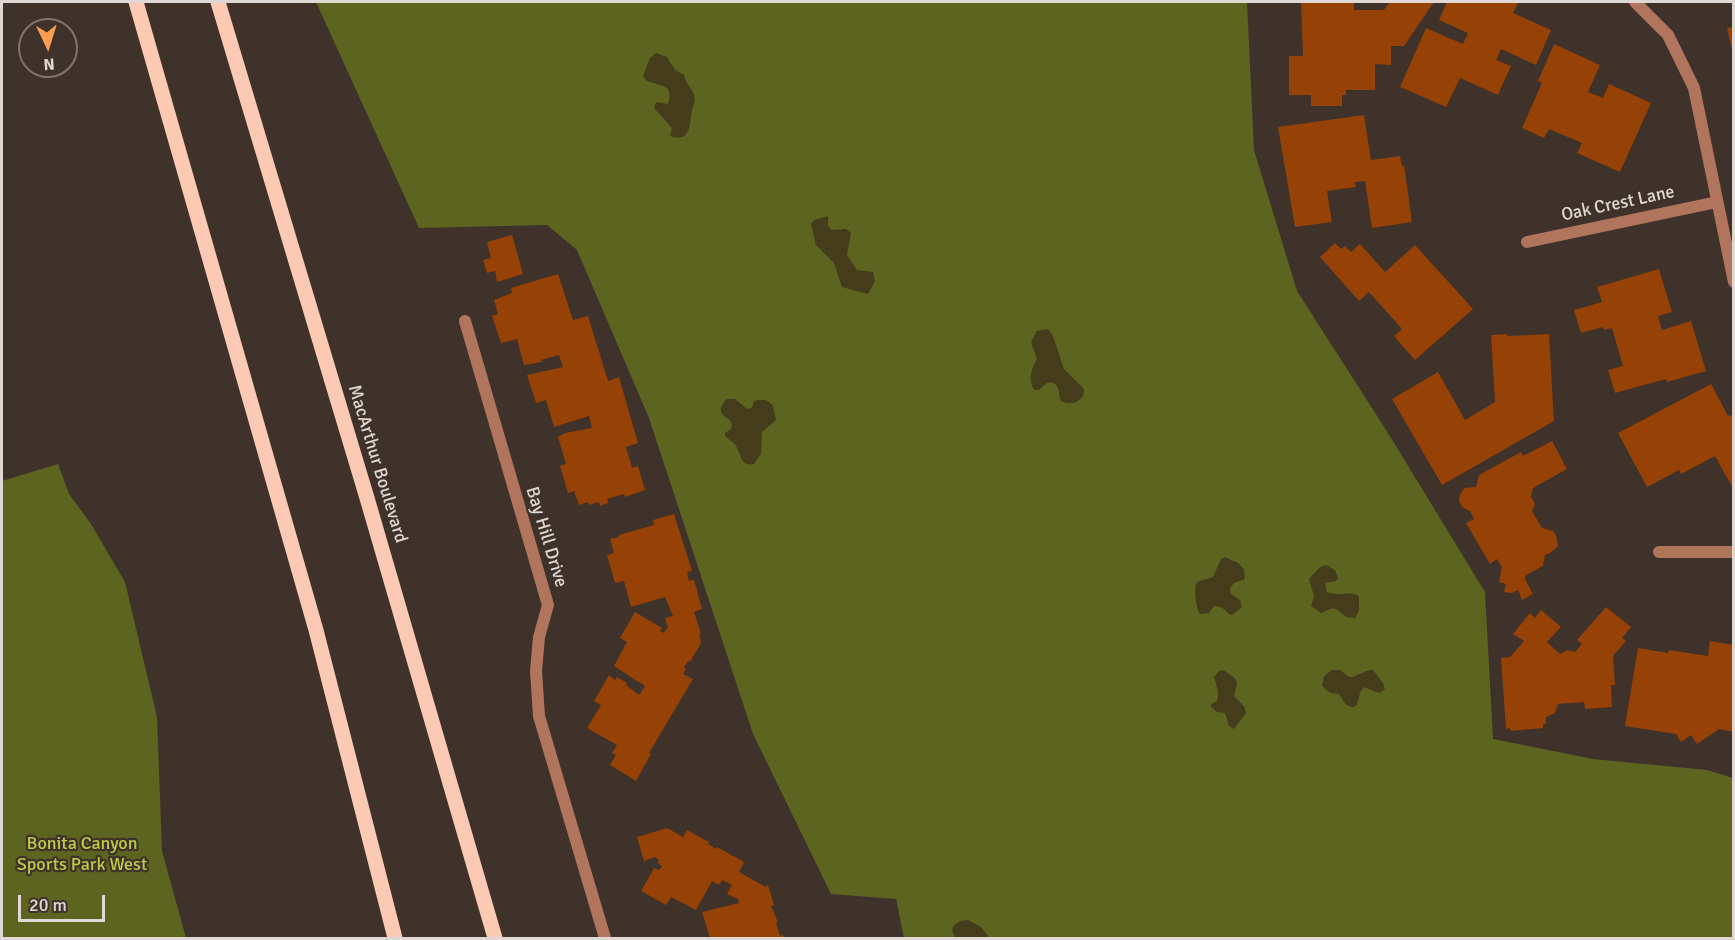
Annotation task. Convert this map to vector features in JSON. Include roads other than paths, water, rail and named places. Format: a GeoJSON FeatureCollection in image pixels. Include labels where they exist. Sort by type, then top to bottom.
{"type":"FeatureCollection","features":[{"type":"Feature","properties":{"kind":"main road"},"geometry":{"type":"LineString","coordinates":[[136,2],[316,630],[395,939]]}},
{"type":"Feature","properties":{"kind":"main road","name":"MacArthur Boulevard"},"geometry":{"type":"LineString","coordinates":[[218,2],[367,498],[495,939]]}},
{"type":"Feature","properties":{"kind":"street"},"geometry":{"type":"LineString","coordinates":[[1635,2],[1668,35],[1694,88],[1734,282]]}},
{"type":"Feature","properties":{"kind":"street","name":"Oak Crest Lane"},"geometry":{"type":"LineString","coordinates":[[1527,242],[1717,202]]}},
{"type":"Feature","properties":{"kind":"street","name":"Bay Hill Drive"},"geometry":{"type":"LineString","coordinates":[[465,321],[548,605],[539,637],[536,671],[539,716],[605,939]]}},
{"type":"Feature","properties":{"kind":"street"},"geometry":{"type":"LineString","coordinates":[[1659,552],[1734,552]]}},
{"type":"Feature","properties":{"kind":"park label","name":"Bonita Canyon Sports Park West"},"geometry":{"type":"Point","coordinates":[82,854]}}]}
